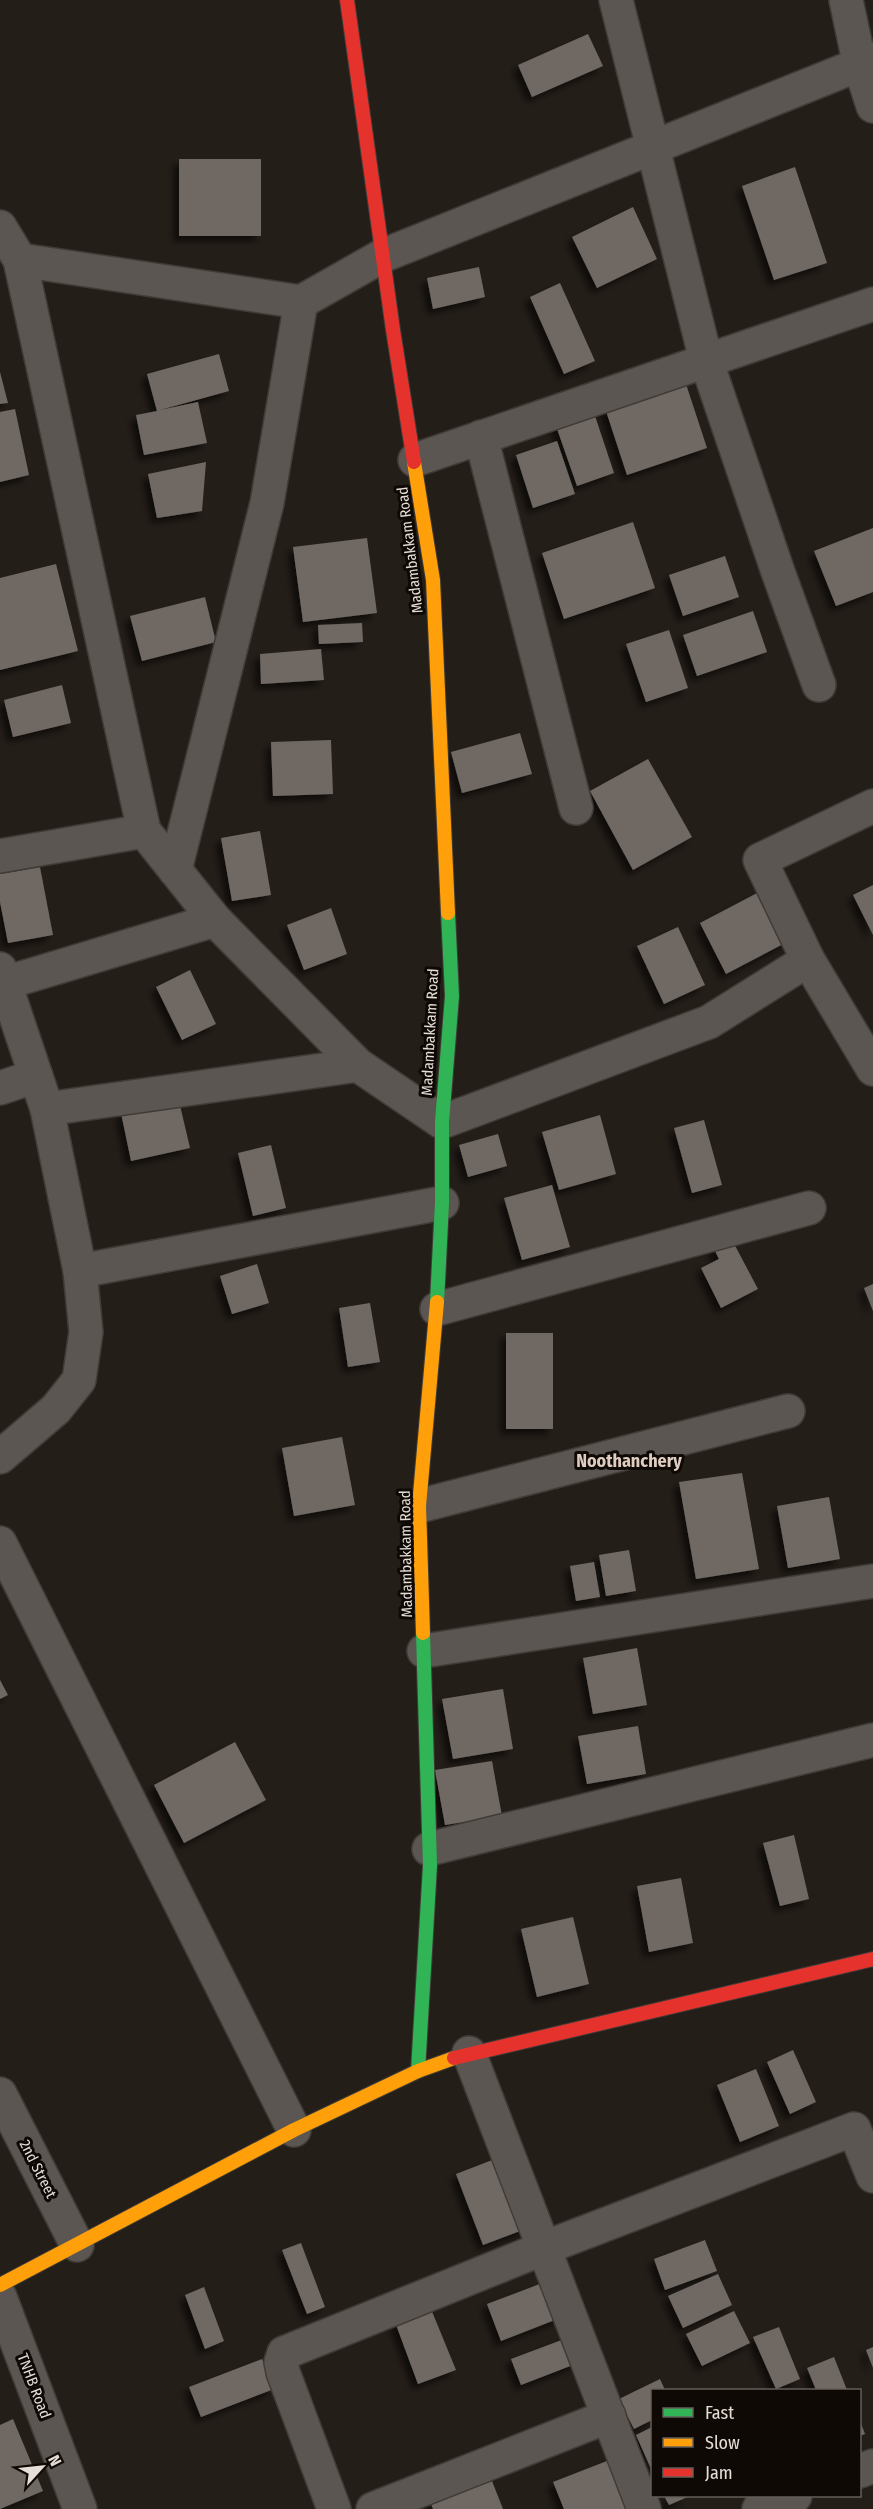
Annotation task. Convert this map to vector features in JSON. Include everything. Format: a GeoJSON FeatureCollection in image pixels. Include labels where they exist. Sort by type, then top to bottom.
{"type":"FeatureCollection","features":[{"type":"Feature","properties":{"kind":"street","name":"Madambakkam Road"},"geometry":{"type":"LineString","coordinates":[[347,0],[382,256],[433,580],[452,996],[442,1122],[442,1203],[437,1309],[419,1506],[429,1849],[418,2071]]}},
{"type":"Feature","properties":{"kind":"street"},"geometry":{"type":"LineString","coordinates":[[616,0],[706,360],[819,684]]}},
{"type":"Feature","properties":{"kind":"street"},"geometry":{"type":"LineString","coordinates":[[846,0],[866,62],[873,106]]}},
{"type":"Feature","properties":{"kind":"street"},"geometry":{"type":"LineString","coordinates":[[20,260],[301,302],[382,256],[866,62]]}},
{"type":"Feature","properties":{"kind":"street"},"geometry":{"type":"LineString","coordinates":[[0,226],[20,260],[144,831],[216,920],[358,1065],[442,1122],[709,1022],[808,960]]}},
{"type":"Feature","properties":{"kind":"street"},"geometry":{"type":"LineString","coordinates":[[175,870],[267,503],[301,302]]}},
{"type":"Feature","properties":{"kind":"street"},"geometry":{"type":"LineString","coordinates":[[415,460],[873,304]]}},
{"type":"Feature","properties":{"kind":"street"},"geometry":{"type":"LineString","coordinates":[[481,438],[576,808]]}},
{"type":"Feature","properties":{"kind":"street"},"geometry":{"type":"LineString","coordinates":[[873,806],[760,860],[808,960],[862,1028],[873,1069]]}},
{"type":"Feature","properties":{"kind":"street"},"geometry":{"type":"LineString","coordinates":[[0,856],[144,831]]}},
{"type":"Feature","properties":{"kind":"street"},"geometry":{"type":"LineString","coordinates":[[0,1457],[56,1409],[79,1380],[86,1332],[80,1271],[47,1109],[2,976],[216,920]]}},
{"type":"Feature","properties":{"kind":"street"},"geometry":{"type":"LineString","coordinates":[[47,1109],[358,1065]]}},
{"type":"Feature","properties":{"kind":"street"},"geometry":{"type":"LineString","coordinates":[[0,1088],[36,1076]]}},
{"type":"Feature","properties":{"kind":"street"},"geometry":{"type":"LineString","coordinates":[[80,1271],[442,1203]]}},
{"type":"Feature","properties":{"kind":"street"},"geometry":{"type":"LineString","coordinates":[[437,1309],[809,1208]]}},
{"type":"Feature","properties":{"kind":"street"},"geometry":{"type":"LineString","coordinates":[[419,1506],[788,1411]]}},
{"type":"Feature","properties":{"kind":"street"},"geometry":{"type":"LineString","coordinates":[[0,1543],[294,2130]]}},
{"type":"Feature","properties":{"kind":"street"},"geometry":{"type":"LineString","coordinates":[[424,1652],[873,1581]]}},
{"type":"Feature","properties":{"kind":"street"},"geometry":{"type":"LineString","coordinates":[[429,1849],[873,1740]]}},
{"type":"Feature","properties":{"kind":"street"},"geometry":{"type":"LineString","coordinates":[[0,2285],[294,2130],[418,2071],[469,2053],[873,1959]]}},
{"type":"Feature","properties":{"kind":"street"},"geometry":{"type":"LineString","coordinates":[[469,2053],[644,2509]]}},
{"type":"Feature","properties":{"kind":"street","name":"2nd Street"},"geometry":{"type":"LineString","coordinates":[[0,2094],[77,2245]]}},
{"type":"Feature","properties":{"kind":"street"},"geometry":{"type":"LineString","coordinates":[[334,2509],[283,2372],[281,2362],[284,2353],[544,2248],[854,2129],[873,2176]]}},
{"type":"Feature","properties":{"kind":"street","name":"TNHB Road"},"geometry":{"type":"LineString","coordinates":[[0,2296],[80,2509]]}},
{"type":"Feature","properties":{"kind":"street"},"geometry":{"type":"LineString","coordinates":[[373,2509],[609,2416]]}},
{"type":"Feature","properties":{"kind":"street"},"geometry":{"type":"LineString","coordinates":[[759,2509],[792,2497]]}},
{"type":"Feature","properties":{"kind":"building"},"geometry":{"type":"Polygon","coordinates":[[[588,34],[603,66],[532,97],[518,65],[588,34]]]}},
{"type":"Feature","properties":{"kind":"building"},"geometry":{"type":"Polygon","coordinates":[[[179,159],[261,159],[261,236],[179,236],[179,159]]]}},
{"type":"Feature","properties":{"kind":"building"},"geometry":{"type":"Polygon","coordinates":[[[795,167],[827,263],[774,280],[742,186],[795,167]]]}},
{"type":"Feature","properties":{"kind":"building"},"geometry":{"type":"Polygon","coordinates":[[[633,207],[657,259],[597,288],[572,237],[633,207]]]}},
{"type":"Feature","properties":{"kind":"building"},"geometry":{"type":"Polygon","coordinates":[[[479,267],[485,297],[433,309],[427,278],[479,267]]]}},
{"type":"Feature","properties":{"kind":"building"},"geometry":{"type":"Polygon","coordinates":[[[560,283],[595,361],[564,374],[530,297],[560,283]]]}},
{"type":"Feature","properties":{"kind":"building"},"geometry":{"type":"Polygon","coordinates":[[[219,354],[229,391],[160,410],[198,402],[207,443],[144,455],[136,415],[157,411],[147,374],[219,354]]]}},
{"type":"Feature","properties":{"kind":"building"},"geometry":{"type":"Polygon","coordinates":[[[0,372],[8,403],[0,404],[0,372]]]}},
{"type":"Feature","properties":{"kind":"building"},"geometry":{"type":"Polygon","coordinates":[[[685,381],[707,448],[627,475],[605,408],[685,381]]]}},
{"type":"Feature","properties":{"kind":"building"},"geometry":{"type":"Polygon","coordinates":[[[15,409],[29,475],[0,482],[0,412],[15,409]]]}},
{"type":"Feature","properties":{"kind":"building"},"geometry":{"type":"Polygon","coordinates":[[[593,410],[614,473],[577,486],[555,423],[593,410]]]}},
{"type":"Feature","properties":{"kind":"building"},"geometry":{"type":"Polygon","coordinates":[[[557,441],[575,494],[533,508],[516,455],[557,441]]]}},
{"type":"Feature","properties":{"kind":"building"},"geometry":{"type":"Polygon","coordinates":[[[206,462],[202,511],[157,518],[148,474],[206,462]]]}},
{"type":"Feature","properties":{"kind":"building"},"geometry":{"type":"Polygon","coordinates":[[[633,522],[655,588],[564,619],[542,553],[633,522]]]}},
{"type":"Feature","properties":{"kind":"building"},"geometry":{"type":"Polygon","coordinates":[[[873,528],[873,592],[836,606],[814,551],[873,528]]]}},
{"type":"Feature","properties":{"kind":"building"},"geometry":{"type":"Polygon","coordinates":[[[367,538],[377,613],[303,622],[293,547],[367,538]]]}},
{"type":"Feature","properties":{"kind":"building"},"geometry":{"type":"Polygon","coordinates":[[[725,556],[739,597],[683,616],[669,575],[725,556]]]}},
{"type":"Feature","properties":{"kind":"building"},"geometry":{"type":"Polygon","coordinates":[[[56,564],[78,651],[0,670],[0,578],[56,564]]]}},
{"type":"Feature","properties":{"kind":"building"},"geometry":{"type":"Polygon","coordinates":[[[205,597],[216,642],[142,661],[130,616],[205,597]]]}},
{"type":"Feature","properties":{"kind":"building"},"geometry":{"type":"Polygon","coordinates":[[[753,611],[767,652],[697,676],[683,635],[753,611]]]}},
{"type":"Feature","properties":{"kind":"building"},"geometry":{"type":"Polygon","coordinates":[[[362,623],[363,642],[319,644],[318,625],[362,623]]]}},
{"type":"Feature","properties":{"kind":"building"},"geometry":{"type":"Polygon","coordinates":[[[669,630],[688,688],[646,702],[626,644],[669,630]]]}},
{"type":"Feature","properties":{"kind":"building"},"geometry":{"type":"Polygon","coordinates":[[[321,649],[324,680],[261,684],[260,654],[321,649]]]}},
{"type":"Feature","properties":{"kind":"building"},"geometry":{"type":"Polygon","coordinates":[[[62,685],[71,723],[13,737],[4,700],[62,685]]]}},
{"type":"Feature","properties":{"kind":"building"},"geometry":{"type":"Polygon","coordinates":[[[520,733],[532,774],[462,793],[451,752],[520,733]]]}},
{"type":"Feature","properties":{"kind":"building"},"geometry":{"type":"Polygon","coordinates":[[[331,740],[333,794],[273,796],[271,742],[331,740]]]}},
{"type":"Feature","properties":{"kind":"building"},"geometry":{"type":"Polygon","coordinates":[[[648,759],[692,837],[633,870],[590,791],[648,759]]]}},
{"type":"Feature","properties":{"kind":"building"},"geometry":{"type":"Polygon","coordinates":[[[260,831],[271,895],[232,901],[221,838],[260,831]]]}},
{"type":"Feature","properties":{"kind":"building"},"geometry":{"type":"Polygon","coordinates":[[[40,867],[53,935],[8,943],[0,902],[0,874],[40,867]]]}},
{"type":"Feature","properties":{"kind":"building"},"geometry":{"type":"Polygon","coordinates":[[[873,885],[873,935],[853,895],[873,885]]]}},
{"type":"Feature","properties":{"kind":"building"},"geometry":{"type":"Polygon","coordinates":[[[761,891],[787,942],[726,974],[700,923],[761,891]]]}},
{"type":"Feature","properties":{"kind":"building"},"geometry":{"type":"Polygon","coordinates":[[[331,908],[347,954],[304,970],[287,925],[331,908]]]}},
{"type":"Feature","properties":{"kind":"building"},"geometry":{"type":"Polygon","coordinates":[[[678,927],[705,985],[664,1004],[637,946],[678,927]]]}},
{"type":"Feature","properties":{"kind":"building"},"geometry":{"type":"Polygon","coordinates":[[[190,970],[216,1024],[182,1040],[156,987],[190,970]]]}},
{"type":"Feature","properties":{"kind":"building"},"geometry":{"type":"Polygon","coordinates":[[[179,1101],[190,1148],[131,1161],[121,1113],[179,1101]]]}},
{"type":"Feature","properties":{"kind":"building"},"geometry":{"type":"Polygon","coordinates":[[[600,1115],[616,1174],[559,1190],[542,1132],[600,1115]]]}},
{"type":"Feature","properties":{"kind":"building"},"geometry":{"type":"Polygon","coordinates":[[[704,1120],[722,1185],[692,1193],[674,1128],[704,1120]]]}},
{"type":"Feature","properties":{"kind":"building"},"geometry":{"type":"Polygon","coordinates":[[[498,1134],[507,1166],[468,1177],[459,1145],[498,1134]]]}},
{"type":"Feature","properties":{"kind":"building"},"geometry":{"type":"Polygon","coordinates":[[[271,1145],[286,1208],[253,1216],[238,1153],[271,1145]]]}},
{"type":"Feature","properties":{"kind":"building"},"geometry":{"type":"Polygon","coordinates":[[[552,1185],[570,1247],[522,1260],[504,1198],[552,1185]]]}},
{"type":"Feature","properties":{"kind":"building"},"geometry":{"type":"Polygon","coordinates":[[[731,1238],[758,1289],[721,1308],[701,1268],[719,1259],[713,1247],[731,1238]]]}},
{"type":"Feature","properties":{"kind":"building"},"geometry":{"type":"Polygon","coordinates":[[[257,1264],[269,1303],[232,1314],[220,1276],[257,1264]]]}},
{"type":"Feature","properties":{"kind":"building"},"geometry":{"type":"Polygon","coordinates":[[[873,1284],[873,1311],[864,1288],[873,1284]]]}},
{"type":"Feature","properties":{"kind":"building"},"geometry":{"type":"Polygon","coordinates":[[[370,1303],[380,1362],[348,1367],[339,1308],[370,1303]]]}},
{"type":"Feature","properties":{"kind":"building"},"geometry":{"type":"Polygon","coordinates":[[[506,1333],[553,1333],[553,1429],[506,1429],[506,1333]]]}},
{"type":"Feature","properties":{"kind":"building"},"geometry":{"type":"Polygon","coordinates":[[[342,1437],[355,1505],[294,1516],[282,1448],[342,1437]]]}},
{"type":"Feature","properties":{"kind":"building"},"geometry":{"type":"Polygon","coordinates":[[[742,1473],[759,1569],[696,1579],[679,1482],[742,1473]]]}},
{"type":"Feature","properties":{"kind":"building"},"geometry":{"type":"Polygon","coordinates":[[[829,1497],[840,1559],[788,1568],[777,1506],[829,1497]]]}},
{"type":"Feature","properties":{"kind":"building"},"geometry":{"type":"Polygon","coordinates":[[[629,1550],[636,1591],[606,1596],[599,1555],[629,1550]]]}},
{"type":"Feature","properties":{"kind":"building"},"geometry":{"type":"Polygon","coordinates":[[[594,1562],[600,1597],[576,1601],[570,1566],[594,1562]]]}},
{"type":"Feature","properties":{"kind":"building"},"geometry":{"type":"Polygon","coordinates":[[[637,1648],[647,1705],[593,1714],[583,1658],[637,1648]]]}},
{"type":"Feature","properties":{"kind":"building"},"geometry":{"type":"Polygon","coordinates":[[[0,1680],[8,1695],[0,1699],[0,1680]]]}},
{"type":"Feature","properties":{"kind":"building"},"geometry":{"type":"Polygon","coordinates":[[[503,1689],[513,1749],[453,1759],[442,1699],[503,1689]]]}},
{"type":"Feature","properties":{"kind":"building"},"geometry":{"type":"Polygon","coordinates":[[[638,1726],[646,1774],[587,1784],[578,1736],[638,1726]]]}},
{"type":"Feature","properties":{"kind":"building"},"geometry":{"type":"Polygon","coordinates":[[[235,1742],[266,1800],[184,1843],[154,1785],[235,1742]]]}},
{"type":"Feature","properties":{"kind":"building"},"geometry":{"type":"Polygon","coordinates":[[[492,1761],[502,1816],[445,1825],[435,1770],[492,1761]]]}},
{"type":"Feature","properties":{"kind":"building"},"geometry":{"type":"Polygon","coordinates":[[[794,1835],[809,1899],[780,1906],[763,1843],[794,1835]]]}},
{"type":"Feature","properties":{"kind":"building"},"geometry":{"type":"Polygon","coordinates":[[[681,1878],[693,1943],[649,1952],[637,1886],[681,1878]]]}},
{"type":"Feature","properties":{"kind":"building"},"geometry":{"type":"Polygon","coordinates":[[[573,1917],[589,1984],[537,1997],[521,1929],[573,1917]]]}},
{"type":"Feature","properties":{"kind":"building"},"geometry":{"type":"Polygon","coordinates":[[[793,2050],[816,2102],[790,2114],[767,2062],[793,2050]]]}},
{"type":"Feature","properties":{"kind":"building"},"geometry":{"type":"Polygon","coordinates":[[[756,2069],[779,2126],[740,2142],[717,2085],[756,2069]]]}},
{"type":"Feature","properties":{"kind":"building"},"geometry":{"type":"Polygon","coordinates":[[[500,2157],[528,2228],[483,2245],[456,2174],[500,2157]]]}},
{"type":"Feature","properties":{"kind":"building"},"geometry":{"type":"Polygon","coordinates":[[[705,2240],[717,2271],[665,2290],[654,2259],[705,2240]]]}},
{"type":"Feature","properties":{"kind":"building"},"geometry":{"type":"Polygon","coordinates":[[[301,2243],[325,2307],[307,2314],[282,2250],[301,2243]]]}},
{"type":"Feature","properties":{"kind":"building"},"geometry":{"type":"Polygon","coordinates":[[[718,2274],[732,2305],[683,2328],[668,2296],[718,2274]]]}},
{"type":"Feature","properties":{"kind":"building"},"geometry":{"type":"Polygon","coordinates":[[[545,2282],[560,2318],[501,2341],[487,2304],[545,2282]]]}},
{"type":"Feature","properties":{"kind":"building"},"geometry":{"type":"Polygon","coordinates":[[[204,2287],[224,2341],[205,2349],[185,2295],[204,2287]]]}},
{"type":"Feature","properties":{"kind":"building"},"geometry":{"type":"Polygon","coordinates":[[[431,2309],[456,2370],[418,2384],[395,2322],[431,2309]]]}},
{"type":"Feature","properties":{"kind":"building"},"geometry":{"type":"Polygon","coordinates":[[[734,2311],[750,2343],[702,2366],[686,2334],[734,2311]]]}},
{"type":"Feature","properties":{"kind":"building"},"geometry":{"type":"Polygon","coordinates":[[[779,2327],[800,2379],[776,2389],[753,2337],[779,2327]]]}},
{"type":"Feature","properties":{"kind":"building"},"geometry":{"type":"Polygon","coordinates":[[[567,2338],[578,2363],[521,2385],[511,2359],[567,2338]]]}},
{"type":"Feature","properties":{"kind":"building"},"geometry":{"type":"Polygon","coordinates":[[[873,2347],[873,2368],[866,2350],[873,2347]]]}},
{"type":"Feature","properties":{"kind":"building"},"geometry":{"type":"Polygon","coordinates":[[[834,2357],[847,2389],[816,2389],[807,2368],[834,2357]]]}},
{"type":"Feature","properties":{"kind":"building"},"geometry":{"type":"Polygon","coordinates":[[[262,2359],[274,2389],[201,2417],[189,2387],[262,2359]]]}},
{"type":"Feature","properties":{"kind":"building"},"geometry":{"type":"Polygon","coordinates":[[[660,2379],[665,2389],[651,2389],[651,2420],[634,2429],[619,2399],[660,2379]]]}},
{"type":"Feature","properties":{"kind":"building"},"geometry":{"type":"Polygon","coordinates":[[[13,2419],[43,2491],[0,2509],[0,2425],[13,2419]]]}},
{"type":"Feature","properties":{"kind":"building"},"geometry":{"type":"Polygon","coordinates":[[[861,2424],[865,2434],[861,2436],[861,2424]]]}},
{"type":"Feature","properties":{"kind":"building"},"geometry":{"type":"Polygon","coordinates":[[[651,2428],[651,2469],[636,2435],[651,2428]]]}},
{"type":"Feature","properties":{"kind":"building"},"geometry":{"type":"Polygon","coordinates":[[[612,2459],[631,2509],[564,2509],[553,2482],[612,2459]]]}},
{"type":"Feature","properties":{"kind":"building"},"geometry":{"type":"Polygon","coordinates":[[[492,2481],[503,2509],[433,2509],[431,2504],[492,2481]]]}},
{"type":"Feature","properties":{"kind":"building"},"geometry":{"type":"Polygon","coordinates":[[[665,2497],[688,2497],[669,2505],[665,2497]]]}},
{"type":"Feature","properties":{"kind":"traffic: fast"},"geometry":{"type":"LineString","coordinates":[[437,1302],[442,1203],[442,1122],[452,996],[448,913]]}},
{"type":"Feature","properties":{"kind":"traffic: fast"},"geometry":{"type":"LineString","coordinates":[[418,2071],[430,1865],[423,1633]]}},
{"type":"Feature","properties":{"kind":"traffic: slow"},"geometry":{"type":"LineString","coordinates":[[414,462],[433,580],[448,913]]}},
{"type":"Feature","properties":{"kind":"traffic: slow"},"geometry":{"type":"LineString","coordinates":[[423,1633],[419,1506],[437,1302]]}},
{"type":"Feature","properties":{"kind":"traffic: slow"},"geometry":{"type":"LineString","coordinates":[[0,2285],[294,2130],[418,2071],[454,2058]]}},
{"type":"Feature","properties":{"kind":"traffic: jam"},"geometry":{"type":"LineString","coordinates":[[347,0],[393,330],[414,462]]}},
{"type":"Feature","properties":{"kind":"traffic: jam"},"geometry":{"type":"LineString","coordinates":[[454,2058],[873,1959]]}},
{"type":"Feature","properties":{"kind":"district","name":"Noothanchery"},"geometry":{"type":"Point","coordinates":[629,1461]}}]}
